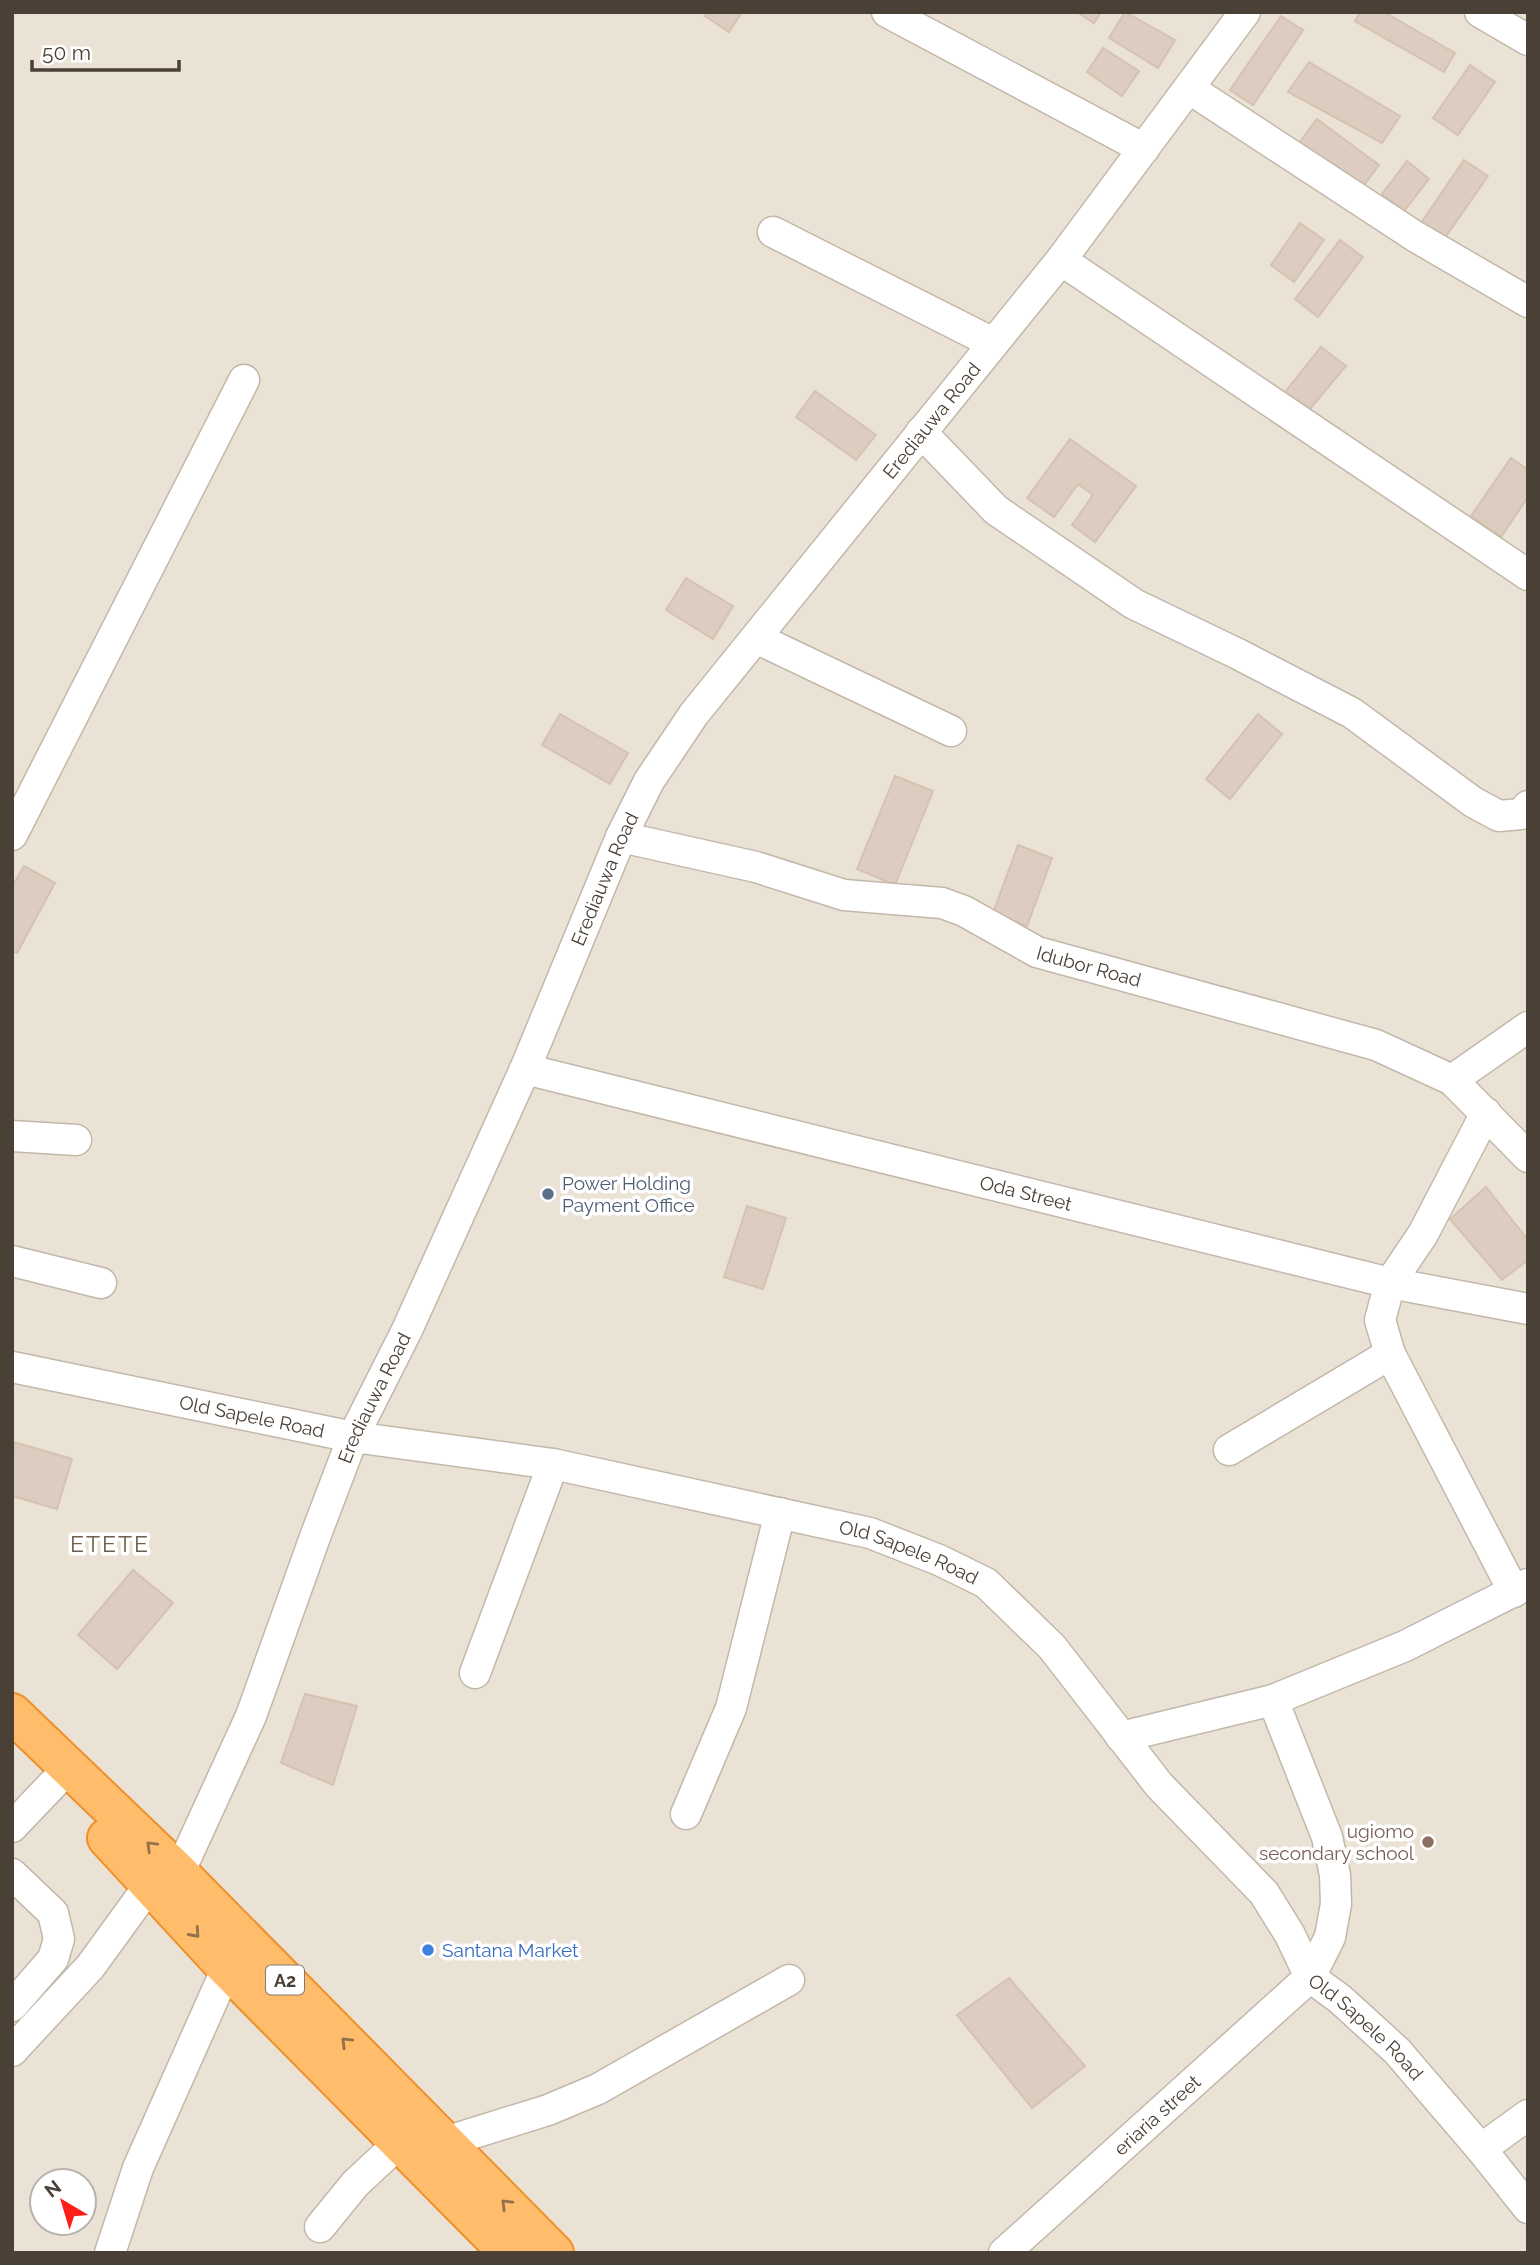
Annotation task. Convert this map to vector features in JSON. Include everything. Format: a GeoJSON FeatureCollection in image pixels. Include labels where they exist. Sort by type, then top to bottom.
{"type":"FeatureCollection","features":[{"type":"Feature","properties":{"kind":"highway","name":"A2"},"geometry":{"type":"LineString","coordinates":[[12,1713],[165,1878],[227,1968],[509,2253]]}},
{"type":"Feature","properties":{"kind":"highway","name":"A2"},"geometry":{"type":"LineString","coordinates":[[12,1742],[54,1783],[165,1878],[445,2143],[554,2253]]}},
{"type":"Feature","properties":{"kind":"street"},"geometry":{"type":"LineString","coordinates":[[887,12],[1144,149]]}},
{"type":"Feature","properties":{"kind":"street","name":"Erediauwa Road"},"geometry":{"type":"LineString","coordinates":[[12,2051],[90,1967],[165,1878],[251,1716],[353,1437],[407,1330],[525,1069],[621,837],[649,781],[694,715],[1061,260],[1245,12]]}},
{"type":"Feature","properties":{"kind":"street"},"geometry":{"type":"LineString","coordinates":[[1480,12],[1528,40]]}},
{"type":"Feature","properties":{"kind":"street"},"geometry":{"type":"LineString","coordinates":[[1190,89],[1416,237],[1528,302]]}},
{"type":"Feature","properties":{"kind":"street"},"geometry":{"type":"LineString","coordinates":[[773,232],[993,343]]}},
{"type":"Feature","properties":{"kind":"street"},"geometry":{"type":"LineString","coordinates":[[1061,260],[1528,575]]}},
{"type":"Feature","properties":{"kind":"street"},"geometry":{"type":"LineString","coordinates":[[12,835],[244,380]]}},
{"type":"Feature","properties":{"kind":"street"},"geometry":{"type":"LineString","coordinates":[[921,432],[996,510],[1134,604],[1238,653],[1352,713],[1473,802],[1499,816],[1521,814],[1528,806]]}},
{"type":"Feature","properties":{"kind":"street"},"geometry":{"type":"LineString","coordinates":[[756,638],[951,731]]}},
{"type":"Feature","properties":{"kind":"street","name":"Idubor Road"},"geometry":{"type":"LineString","coordinates":[[621,837],[756,867],[844,895],[942,904],[964,911],[1037,952],[1376,1045],[1452,1080],[1528,1157]]}},
{"type":"Feature","properties":{"kind":"street"},"geometry":{"type":"LineString","coordinates":[[1452,1080],[1528,1027]]}},
{"type":"Feature","properties":{"kind":"street","name":"Oda Street"},"geometry":{"type":"LineString","coordinates":[[525,1069],[1390,1283],[1528,1309]]}},
{"type":"Feature","properties":{"kind":"street"},"geometry":{"type":"LineString","coordinates":[[1121,1737],[1273,1700],[1405,1646],[1521,1588],[1390,1354],[1380,1320],[1390,1283],[1423,1234],[1486,1113]]}},
{"type":"Feature","properties":{"kind":"street"},"geometry":{"type":"LineString","coordinates":[[12,1136],[76,1140]]}},
{"type":"Feature","properties":{"kind":"street"},"geometry":{"type":"LineString","coordinates":[[12,1261],[101,1283]]}},
{"type":"Feature","properties":{"kind":"street"},"geometry":{"type":"LineString","coordinates":[[1229,1450],[1390,1354]]}},
{"type":"Feature","properties":{"kind":"street","name":"Old Sapele Road"},"geometry":{"type":"LineString","coordinates":[[12,1367],[353,1437],[552,1464],[870,1533],[939,1560],[986,1583],[1052,1647],[1159,1785],[1264,1893],[1290,1935],[1310,1977],[1340,1999],[1397,2051],[1528,2208]]}},
{"type":"Feature","properties":{"kind":"street"},"geometry":{"type":"LineString","coordinates":[[475,1673],[552,1464]]}},
{"type":"Feature","properties":{"kind":"street"},"geometry":{"type":"LineString","coordinates":[[686,1814],[731,1708],[779,1513]]}},
{"type":"Feature","properties":{"kind":"street"},"geometry":{"type":"LineString","coordinates":[[1273,1700],[1327,1837],[1335,1875],[1336,1904],[1330,1937],[1310,1977]]}},
{"type":"Feature","properties":{"kind":"street"},"geometry":{"type":"LineString","coordinates":[[12,1827],[54,1783]]}},
{"type":"Feature","properties":{"kind":"street"},"geometry":{"type":"LineString","coordinates":[[12,1874],[53,1913],[60,1939],[53,1959],[12,2006]]}},
{"type":"Feature","properties":{"kind":"street"},"geometry":{"type":"LineString","coordinates":[[110,2253],[138,2168],[227,1968]]}},
{"type":"Feature","properties":{"kind":"street","name":"eriaria street"},"geometry":{"type":"LineString","coordinates":[[1017,2249],[1310,1977]]}},
{"type":"Feature","properties":{"kind":"street"},"geometry":{"type":"LineString","coordinates":[[445,2143],[548,2110],[598,2088],[789,1980]]}},
{"type":"Feature","properties":{"kind":"street"},"geometry":{"type":"LineString","coordinates":[[1481,2149],[1528,2115]]}},
{"type":"Feature","properties":{"kind":"street"},"geometry":{"type":"LineString","coordinates":[[320,2227],[355,2184],[400,2142]]}},
{"type":"Feature","properties":{"kind":"shaded area"},"geometry":{"type":"Polygon","coordinates":[[[12,12],[1528,12],[1528,2253],[12,2253],[12,12]]]}},
{"type":"Feature","properties":{"kind":"building"},"geometry":{"type":"Polygon","coordinates":[[[707,12],[742,12],[729,32],[705,16],[707,12]]]}},
{"type":"Feature","properties":{"kind":"building"},"geometry":{"type":"Polygon","coordinates":[[[1077,12],[1101,12],[1094,23],[1077,12]]]}},
{"type":"Feature","properties":{"kind":"building"},"geometry":{"type":"Polygon","coordinates":[[[1125,12],[1175,40],[1158,68],[1109,38],[1125,12]]]}},
{"type":"Feature","properties":{"kind":"building"},"geometry":{"type":"Polygon","coordinates":[[[1360,12],[1384,12],[1455,53],[1444,72],[1355,21],[1360,12]]]}},
{"type":"Feature","properties":{"kind":"building"},"geometry":{"type":"Polygon","coordinates":[[[1281,16],[1303,30],[1253,105],[1230,90],[1281,16]]]}},
{"type":"Feature","properties":{"kind":"building"},"geometry":{"type":"Polygon","coordinates":[[[1103,48],[1139,71],[1122,96],[1087,72],[1103,48]]]}},
{"type":"Feature","properties":{"kind":"building"},"geometry":{"type":"Polygon","coordinates":[[[1309,62],[1400,116],[1382,143],[1288,92],[1309,62]]]}},
{"type":"Feature","properties":{"kind":"building"},"geometry":{"type":"Polygon","coordinates":[[[1470,65],[1495,82],[1458,135],[1433,118],[1470,65]]]}},
{"type":"Feature","properties":{"kind":"building"},"geometry":{"type":"Polygon","coordinates":[[[1317,119],[1379,165],[1361,189],[1299,143],[1317,119]]]}},
{"type":"Feature","properties":{"kind":"building"},"geometry":{"type":"Polygon","coordinates":[[[1464,160],[1488,176],[1444,239],[1421,223],[1464,160]]]}},
{"type":"Feature","properties":{"kind":"building"},"geometry":{"type":"Polygon","coordinates":[[[1407,161],[1429,179],[1404,211],[1382,194],[1407,161]]]}},
{"type":"Feature","properties":{"kind":"building"},"geometry":{"type":"Polygon","coordinates":[[[1300,223],[1324,240],[1294,282],[1271,265],[1300,223]]]}},
{"type":"Feature","properties":{"kind":"building"},"geometry":{"type":"Polygon","coordinates":[[[1340,240],[1363,257],[1318,317],[1295,299],[1340,240]]]}},
{"type":"Feature","properties":{"kind":"building"},"geometry":{"type":"Polygon","coordinates":[[[1321,347],[1346,366],[1300,421],[1277,402],[1321,347]]]}},
{"type":"Feature","properties":{"kind":"building"},"geometry":{"type":"Polygon","coordinates":[[[815,391],[876,435],[856,460],[796,417],[815,391]]]}},
{"type":"Feature","properties":{"kind":"building"},"geometry":{"type":"Polygon","coordinates":[[[1070,439],[1136,486],[1095,542],[1072,525],[1093,495],[1078,484],[1054,517],[1027,498],[1070,439]]]}},
{"type":"Feature","properties":{"kind":"building"},"geometry":{"type":"Polygon","coordinates":[[[1511,458],[1528,470],[1528,497],[1501,537],[1471,516],[1511,458]]]}},
{"type":"Feature","properties":{"kind":"building"},"geometry":{"type":"Polygon","coordinates":[[[686,578],[733,606],[713,639],[666,610],[686,578]]]}},
{"type":"Feature","properties":{"kind":"building"},"geometry":{"type":"Polygon","coordinates":[[[560,714],[628,753],[610,784],[542,745],[560,714]]]}},
{"type":"Feature","properties":{"kind":"building"},"geometry":{"type":"Polygon","coordinates":[[[1258,714],[1282,734],[1230,799],[1206,779],[1258,714]]]}},
{"type":"Feature","properties":{"kind":"building"},"geometry":{"type":"Polygon","coordinates":[[[895,776],[933,791],[895,885],[857,869],[895,776]]]}},
{"type":"Feature","properties":{"kind":"building"},"geometry":{"type":"Polygon","coordinates":[[[1018,845],[1052,858],[1027,926],[993,913],[1018,845]]]}},
{"type":"Feature","properties":{"kind":"building"},"geometry":{"type":"Polygon","coordinates":[[[24,866],[55,883],[17,953],[12,951],[12,887],[24,866]]]}},
{"type":"Feature","properties":{"kind":"building"},"geometry":{"type":"Polygon","coordinates":[[[1486,1187],[1528,1240],[1528,1260],[1502,1280],[1450,1219],[1486,1187]]]}},
{"type":"Feature","properties":{"kind":"building"},"geometry":{"type":"Polygon","coordinates":[[[747,1206],[786,1218],[763,1289],[724,1277],[747,1206]]]}},
{"type":"Feature","properties":{"kind":"building"},"geometry":{"type":"Polygon","coordinates":[[[14,1442],[72,1459],[57,1509],[12,1496],[14,1442]]]}},
{"type":"Feature","properties":{"kind":"building"},"geometry":{"type":"Polygon","coordinates":[[[133,1570],[173,1603],[117,1669],[78,1635],[133,1570]]]}},
{"type":"Feature","properties":{"kind":"building"},"geometry":{"type":"Polygon","coordinates":[[[305,1694],[357,1706],[333,1785],[281,1763],[305,1694]]]}},
{"type":"Feature","properties":{"kind":"building"},"geometry":{"type":"Polygon","coordinates":[[[1009,1978],[1085,2066],[1032,2108],[957,2015],[1009,1978]]]}},
{"type":"Feature","properties":{"kind":"place","name":"Power Holding Payment Office"},"geometry":{"type":"Point","coordinates":[548,1194]}},
{"type":"Feature","properties":{"kind":"place","name":"ugiomo secondary school"},"geometry":{"type":"Point","coordinates":[1428,1842]}},
{"type":"Feature","properties":{"kind":"place","name":"Santana Market"},"geometry":{"type":"Point","coordinates":[428,1950]}},
{"type":"Feature","properties":{"kind":"district","name":"ETETE"},"geometry":{"type":"Point","coordinates":[110,1543]}}]}
